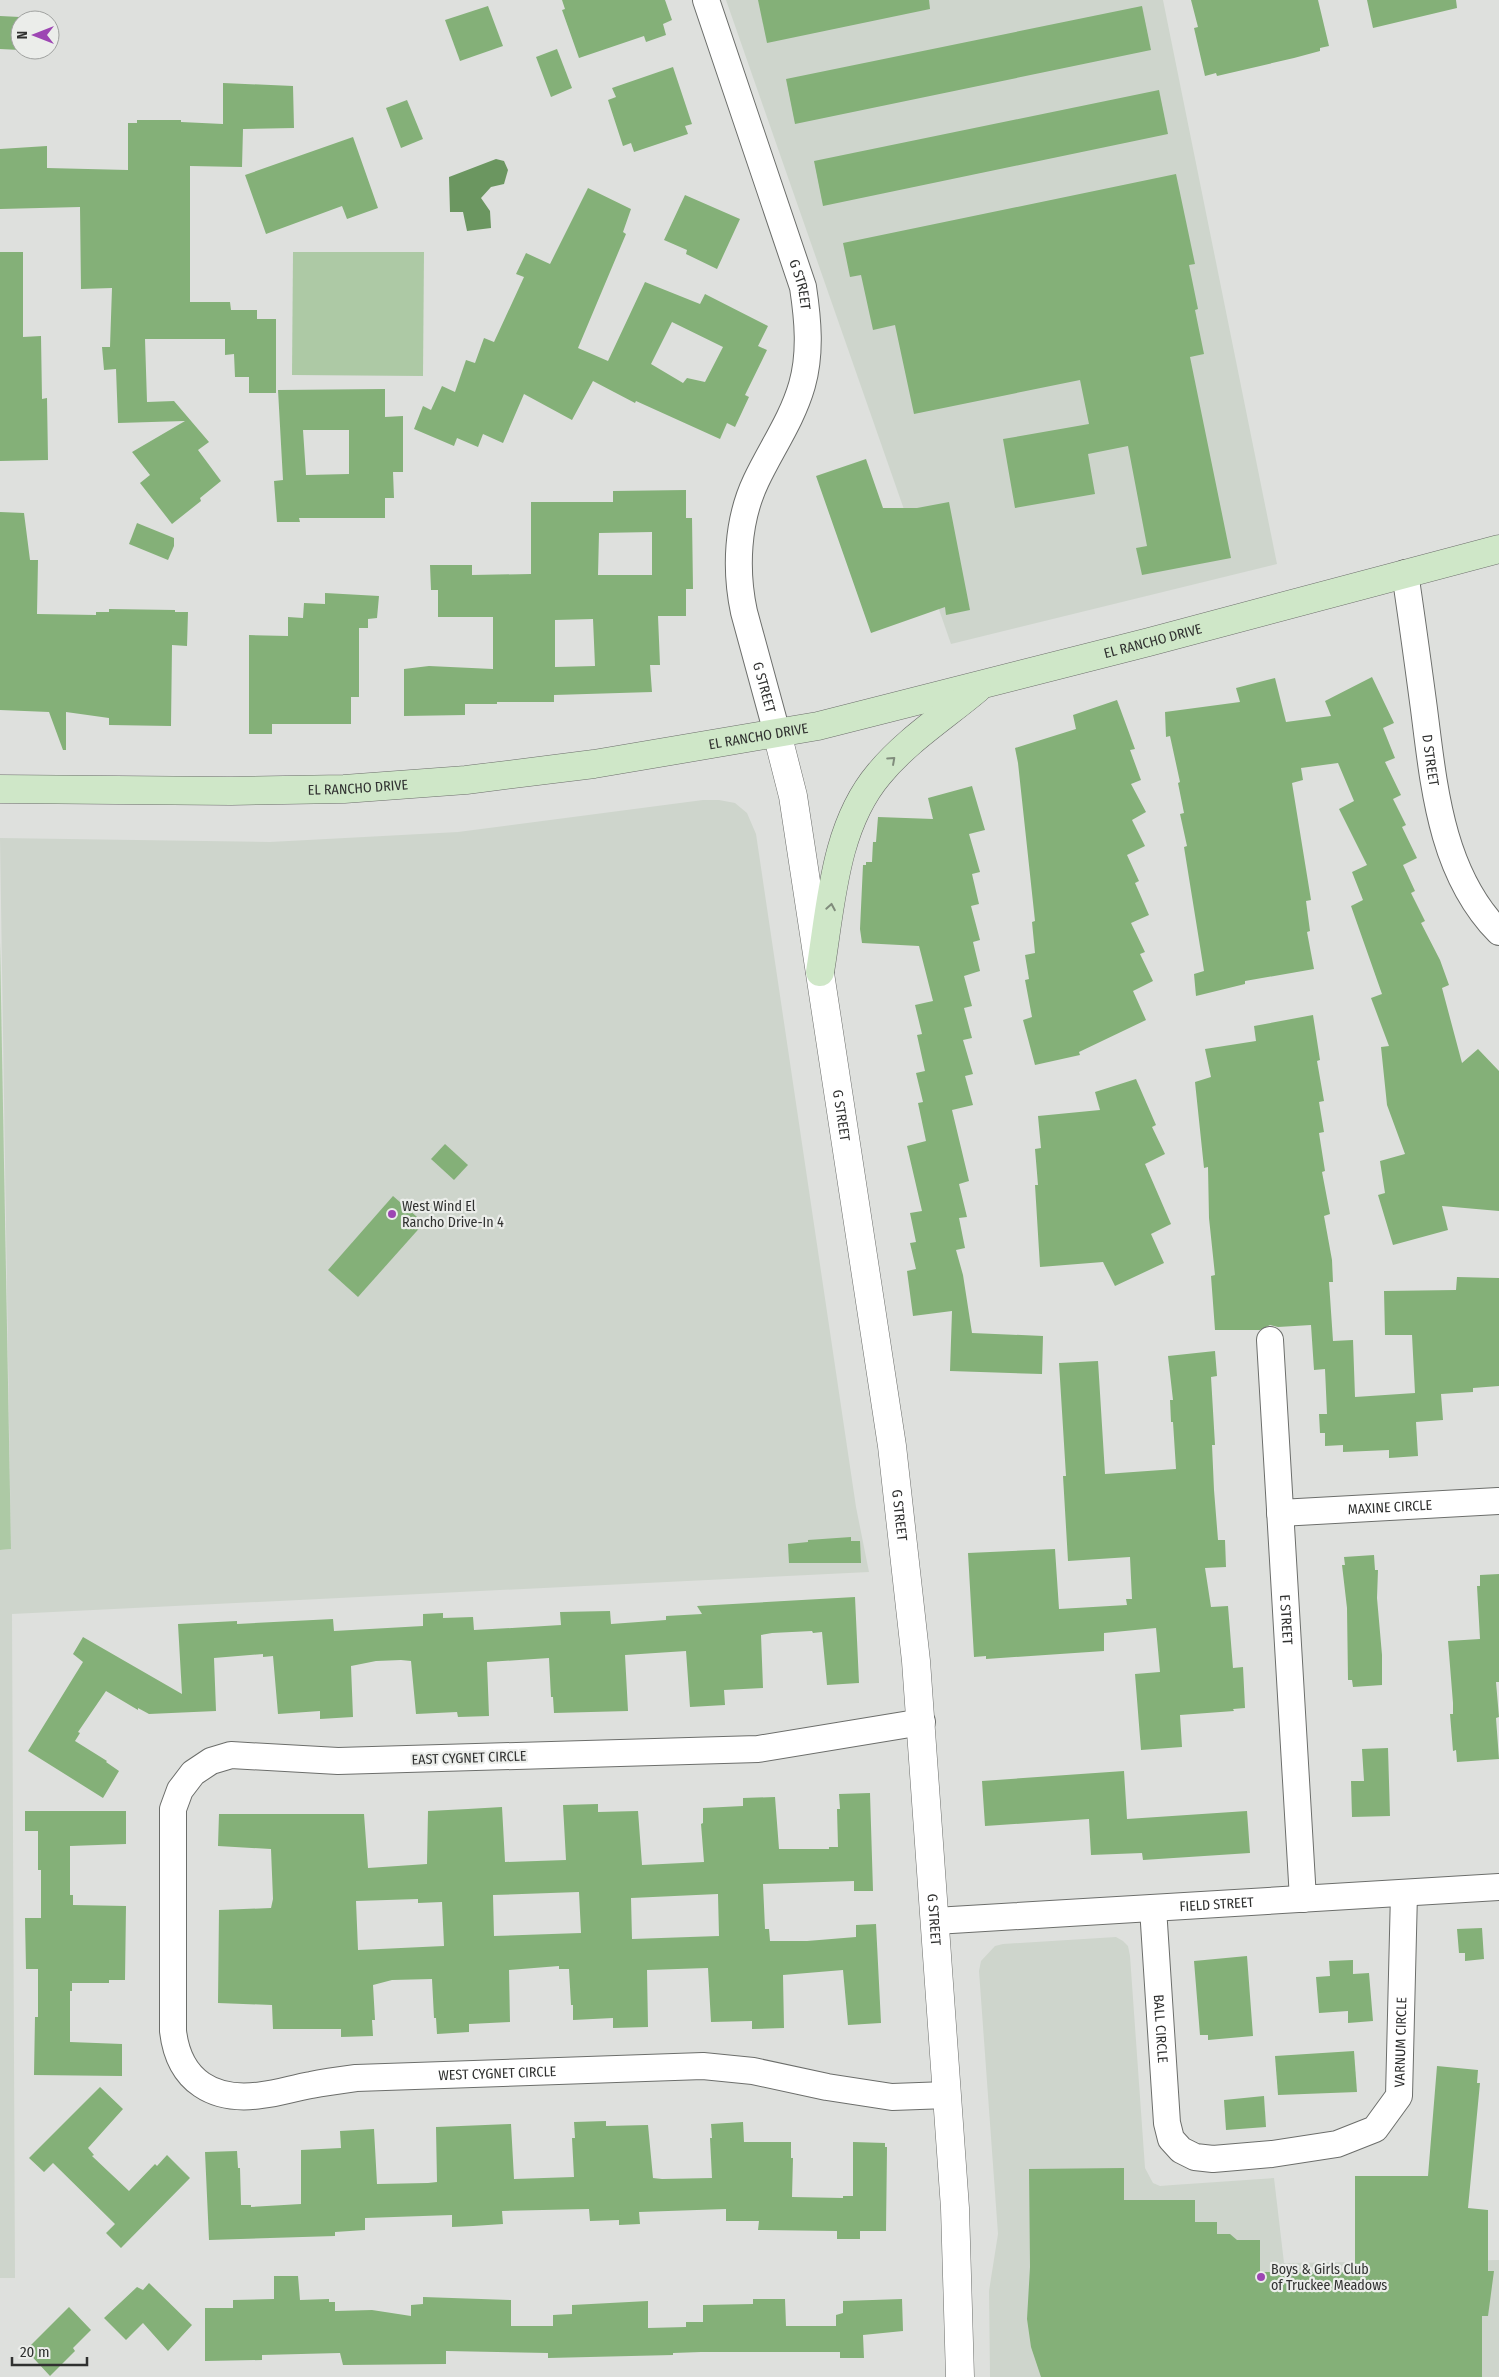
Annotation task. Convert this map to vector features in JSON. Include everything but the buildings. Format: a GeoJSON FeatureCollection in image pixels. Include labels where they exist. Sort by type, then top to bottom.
{"type":"FeatureCollection","features":[{"type":"Feature","properties":{"kind":"main road","name":"EL RANCHO DRIVE"},"geometry":{"type":"LineString","coordinates":[[0,788],[231,792],[344,789],[448,782],[594,764],[714,742],[818,726],[982,685],[1499,549]]}},
{"type":"Feature","properties":{"kind":"main road"},"geometry":{"type":"LineString","coordinates":[[820,972],[844,841],[854,812],[865,793],[888,763],[982,685]]}},
{"type":"Feature","properties":{"kind":"street","name":"G STREET"},"geometry":{"type":"LineString","coordinates":[[706,0],[803,287],[808,322],[807,355],[802,385],[790,418],[755,483],[743,521],[738,559],[740,593],[793,796],[892,1446],[922,1722],[958,2264],[960,2377]]}},
{"type":"Feature","properties":{"kind":"street","name":"D STREET"},"geometry":{"type":"LineString","coordinates":[[1406,573],[1435,794],[1443,827],[1460,874],[1480,909],[1499,932]]}},
{"type":"Feature","properties":{"kind":"street","name":"E STREET"},"geometry":{"type":"LineString","coordinates":[[1270,1340],[1303,1899]]}},
{"type":"Feature","properties":{"kind":"street","name":"MAXINE CIRCLE"},"geometry":{"type":"LineString","coordinates":[[1280,1513],[1498,1501]]}},
{"type":"Feature","properties":{"kind":"street","name":"EAST CYGNET CIRCLE"},"geometry":{"type":"LineString","coordinates":[[173,1942],[174,1809],[180,1790],[193,1773],[211,1760],[230,1755],[338,1761],[758,1749],[922,1722]]}},
{"type":"Feature","properties":{"kind":"street","name":"FIELD STREET"},"geometry":{"type":"LineString","coordinates":[[936,1920],[1499,1887]]}},
{"type":"Feature","properties":{"kind":"street","name":"VARNUM CIRCLE"},"geometry":{"type":"LineString","coordinates":[[1178,2147],[1195,2157],[1204,2158],[1272,2154],[1337,2144],[1375,2129],[1399,2096],[1404,1893]]}},
{"type":"Feature","properties":{"kind":"street","name":"BALL CIRCLE"},"geometry":{"type":"LineString","coordinates":[[1153,1908],[1167,2123],[1171,2139],[1178,2147]]}},
{"type":"Feature","properties":{"kind":"street","name":"WEST CYGNET CIRCLE"},"geometry":{"type":"LineString","coordinates":[[173,1942],[175,2046],[183,2066],[196,2081],[212,2091],[231,2097],[262,2095],[356,2078],[703,2066],[753,2070],[827,2087],[892,2097],[947,2095]]}},
{"type":"Feature","properties":{"kind":"shaded area"},"geometry":{"type":"Polygon","coordinates":[[[726,0],[1163,0],[1277,564],[951,644],[726,0]]]}},
{"type":"Feature","properties":{"kind":"shaded area"},"geometry":{"type":"Polygon","coordinates":[[[496,159],[504,161],[508,170],[504,184],[491,187],[481,198],[490,211],[491,228],[467,231],[463,212],[450,212],[449,177],[496,159]]]}},
{"type":"Feature","properties":{"kind":"shaded area"},"geometry":{"type":"Polygon","coordinates":[[[293,252],[424,252],[423,376],[292,375],[293,252]]]}},
{"type":"Feature","properties":{"kind":"shaded area"},"geometry":{"type":"Polygon","coordinates":[[[703,800],[735,803],[747,813],[756,834],[856,1507],[869,1572],[12,1614],[15,2278],[0,2278],[0,1550],[11,1549],[0,838],[270,842],[458,832],[703,800]]]}},
{"type":"Feature","properties":{"kind":"shaded area"},"geometry":{"type":"Polygon","coordinates":[[[0,942],[11,1549],[0,1550],[0,942]]]}},
{"type":"Feature","properties":{"kind":"shaded area"},"geometry":{"type":"Polygon","coordinates":[[[1116,1937],[1128,1946],[1130,1956],[1145,2168],[1153,2183],[1160,2186],[1274,2178],[1284,2263],[1499,2260],[1499,2377],[990,2377],[989,2291],[998,2234],[979,1971],[981,1961],[995,1946],[1003,1944],[1116,1937]]]}},
{"type":"Feature","properties":{"kind":"place","name":"West Wind El Rancho Drive-In 4"},"geometry":{"type":"Point","coordinates":[392,1214]}},
{"type":"Feature","properties":{"kind":"place","name":"Boys & Girls Club of Truckee Meadows"},"geometry":{"type":"Point","coordinates":[1261,2277]}}]}
